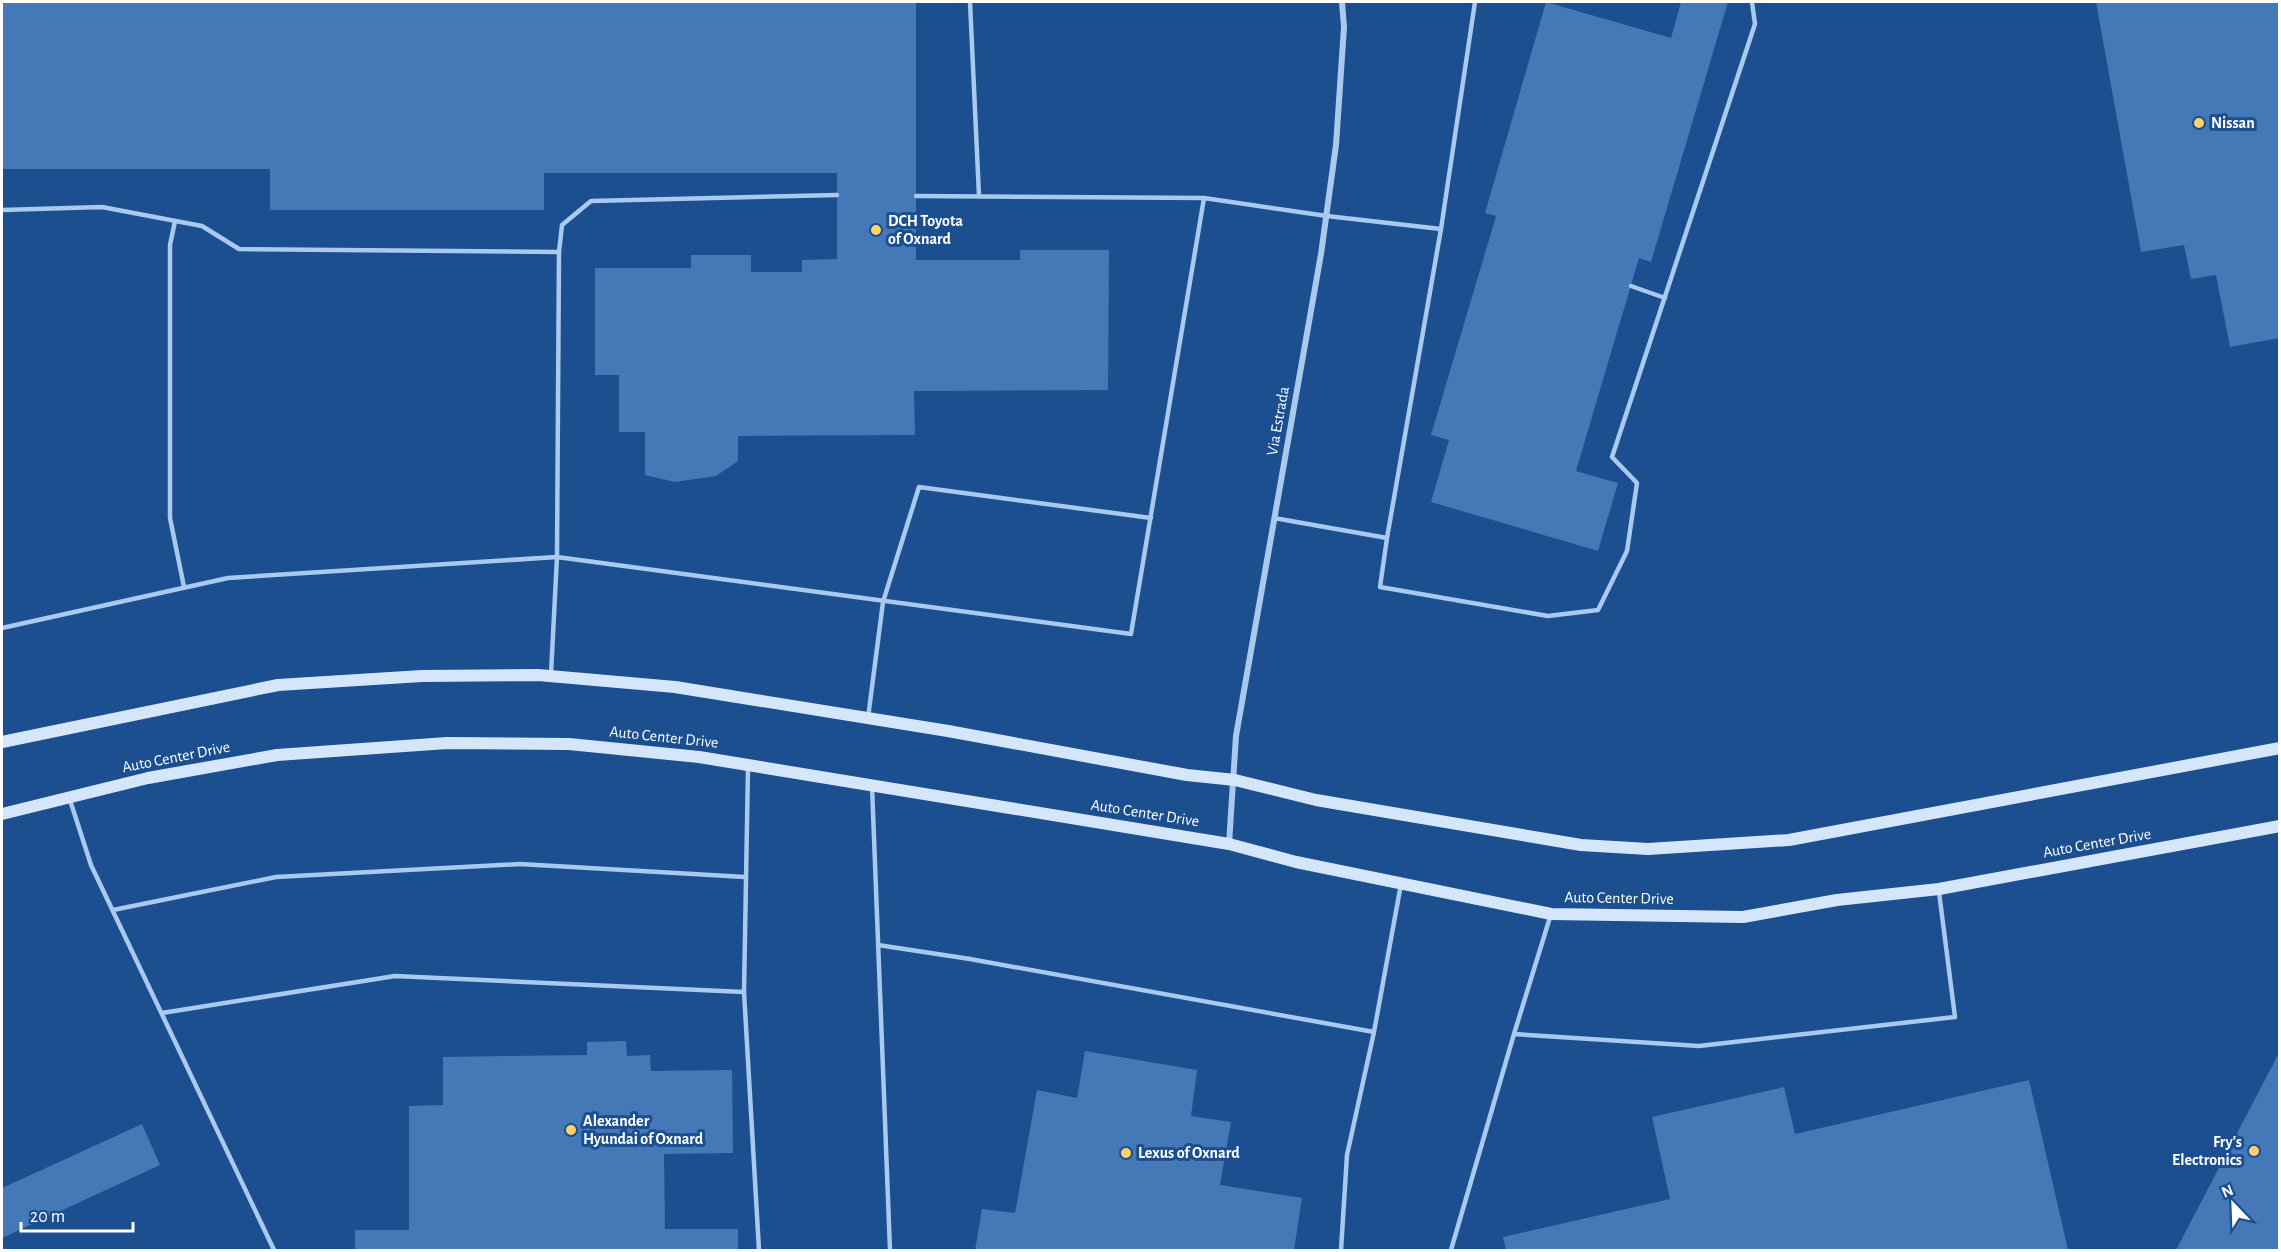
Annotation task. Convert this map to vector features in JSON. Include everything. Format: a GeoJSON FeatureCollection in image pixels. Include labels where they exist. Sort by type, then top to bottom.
{"type":"FeatureCollection","features":[{"type":"Feature","properties":{"kind":"street","name":"Via Estrada"},"geometry":{"type":"LineString","coordinates":[[1229,844],[1235,780],[1236,736],[1327,216],[1336,145],[1344,27],[1342,2]]}},
{"type":"Feature","properties":{"kind":"street"},"geometry":{"type":"LineString","coordinates":[[2,742],[278,685],[422,676],[551,676],[675,687],[868,718],[1187,775],[1235,780],[1316,800],[1581,845],[1648,849],[1789,840],[2280,748]]}},
{"type":"Feature","properties":{"kind":"street","name":"Auto Center Drive"},"geometry":{"type":"LineString","coordinates":[[2,814],[148,778],[277,755],[447,743],[569,744],[699,757],[1229,844],[1296,862],[1551,914],[1743,917],[1837,900],[1939,889],[2280,826]]}},
{"type":"Feature","properties":{"kind":"lane"},"geometry":{"type":"LineString","coordinates":[[970,2],[979,196]]}},
{"type":"Feature","properties":{"kind":"lane"},"geometry":{"type":"LineString","coordinates":[[1475,2],[1441,229],[1380,587],[1548,616],[1598,610],[1627,551],[1637,483],[1612,457],[1755,24],[1752,2]]}},
{"type":"Feature","properties":{"kind":"lane"},"geometry":{"type":"LineString","coordinates":[[551,676],[557,557],[559,252],[562,225],[591,201],[837,195]]}},
{"type":"Feature","properties":{"kind":"lane"},"geometry":{"type":"LineString","coordinates":[[916,196],[1204,198],[1327,216],[1441,229]]}},
{"type":"Feature","properties":{"kind":"lane"},"geometry":{"type":"LineString","coordinates":[[2,628],[228,578],[557,557],[1131,634],[1204,198]]}},
{"type":"Feature","properties":{"kind":"lane"},"geometry":{"type":"LineString","coordinates":[[2,210],[102,207],[202,226],[239,249],[559,252]]}},
{"type":"Feature","properties":{"kind":"lane"},"geometry":{"type":"LineString","coordinates":[[175,221],[170,245],[170,518],[184,587]]}},
{"type":"Feature","properties":{"kind":"lane"},"geometry":{"type":"LineString","coordinates":[[1631,286],[1665,298]]}},
{"type":"Feature","properties":{"kind":"lane"},"geometry":{"type":"LineString","coordinates":[[868,718],[883,602],[919,487],[1151,518]]}},
{"type":"Feature","properties":{"kind":"lane"},"geometry":{"type":"LineString","coordinates":[[1274,518],[1387,538]]}},
{"type":"Feature","properties":{"kind":"lane"},"geometry":{"type":"LineString","coordinates":[[748,765],[744,992],[759,1251]]}},
{"type":"Feature","properties":{"kind":"lane"},"geometry":{"type":"LineString","coordinates":[[872,785],[890,1251]]}},
{"type":"Feature","properties":{"kind":"lane"},"geometry":{"type":"LineString","coordinates":[[69,797],[91,865],[274,1251]]}},
{"type":"Feature","properties":{"kind":"lane"},"geometry":{"type":"LineString","coordinates":[[113,910],[276,877],[520,864],[745,877]]}},
{"type":"Feature","properties":{"kind":"lane"},"geometry":{"type":"LineString","coordinates":[[1341,1251],[1347,1155],[1374,1032],[1401,884]]}},
{"type":"Feature","properties":{"kind":"lane"},"geometry":{"type":"LineString","coordinates":[[1514,1034],[1699,1046],[1955,1017],[1939,889]]}},
{"type":"Feature","properties":{"kind":"lane"},"geometry":{"type":"LineString","coordinates":[[1451,1251],[1551,914]]}},
{"type":"Feature","properties":{"kind":"lane"},"geometry":{"type":"LineString","coordinates":[[878,945],[970,959],[1374,1032]]}},
{"type":"Feature","properties":{"kind":"lane"},"geometry":{"type":"LineString","coordinates":[[162,1013],[395,976],[744,992]]}},
{"type":"Feature","properties":{"kind":"building","name":"DCH Toyota of Oxnard"},"geometry":{"type":"Polygon","coordinates":[[[2,2],[916,2],[916,260],[1020,260],[1020,250],[1109,250],[1108,390],[914,391],[915,435],[738,436],[738,461],[716,476],[675,482],[645,475],[645,432],[619,432],[619,375],[595,375],[595,268],[691,268],[691,255],[751,255],[751,272],[802,272],[802,260],[837,259],[837,173],[544,173],[544,210],[270,210],[270,169],[2,169],[2,2]]]}},
{"type":"Feature","properties":{"kind":"building"},"geometry":{"type":"Polygon","coordinates":[[[1546,2],[1671,38],[1681,2],[1728,2],[1651,262],[1639,258],[1576,471],[1618,483],[1598,551],[1431,502],[1449,440],[1431,435],[1496,216],[1485,213],[1546,2]]]}},
{"type":"Feature","properties":{"kind":"building","name":"Nissan"},"geometry":{"type":"Polygon","coordinates":[[[2096,2],[2280,2],[2280,338],[2230,347],[2216,275],[2191,279],[2184,245],[2141,252],[2096,2]]]}},
{"type":"Feature","properties":{"kind":"building","name":"Alexander Hyundai of Oxnard"},"geometry":{"type":"Polygon","coordinates":[[[626,1041],[627,1056],[650,1055],[651,1071],[732,1070],[733,1153],[664,1154],[665,1229],[738,1229],[738,1250],[355,1250],[355,1230],[409,1230],[409,1106],[443,1105],[443,1057],[587,1055],[587,1042],[626,1041]]]}},
{"type":"Feature","properties":{"kind":"building","name":"Lexus of Oxnard"},"geometry":{"type":"Polygon","coordinates":[[[1085,1051],[1197,1070],[1191,1116],[1231,1122],[1220,1185],[1302,1198],[1294,1250],[975,1250],[982,1209],[1015,1213],[1037,1090],[1077,1098],[1085,1051]]]}},
{"type":"Feature","properties":{"kind":"building","name":"Fry's Electronics"},"geometry":{"type":"Polygon","coordinates":[[[2280,1051],[2280,1250],[2176,1250],[2280,1051]]]}},
{"type":"Feature","properties":{"kind":"building"},"geometry":{"type":"Polygon","coordinates":[[[2029,1080],[2068,1250],[1506,1250],[1503,1237],[1670,1199],[1652,1117],[1784,1087],[1795,1134],[2029,1080]]]}},
{"type":"Feature","properties":{"kind":"building"},"geometry":{"type":"Polygon","coordinates":[[[142,1124],[160,1165],[2,1238],[2,1188],[142,1124]]]}},
{"type":"Feature","properties":{"kind":"place","name":"Nissan"},"geometry":{"type":"Point","coordinates":[2199,123]}},
{"type":"Feature","properties":{"kind":"place","name":"DCH Toyota of Oxnard"},"geometry":{"type":"Point","coordinates":[876,230]}},
{"type":"Feature","properties":{"kind":"place","name":"Alexander Hyundai of Oxnard"},"geometry":{"type":"Point","coordinates":[571,1130]}},
{"type":"Feature","properties":{"kind":"place","name":"Fry's Electronics"},"geometry":{"type":"Point","coordinates":[2254,1151]}},
{"type":"Feature","properties":{"kind":"place","name":"Lexus of Oxnard"},"geometry":{"type":"Point","coordinates":[1126,1153]}}]}
